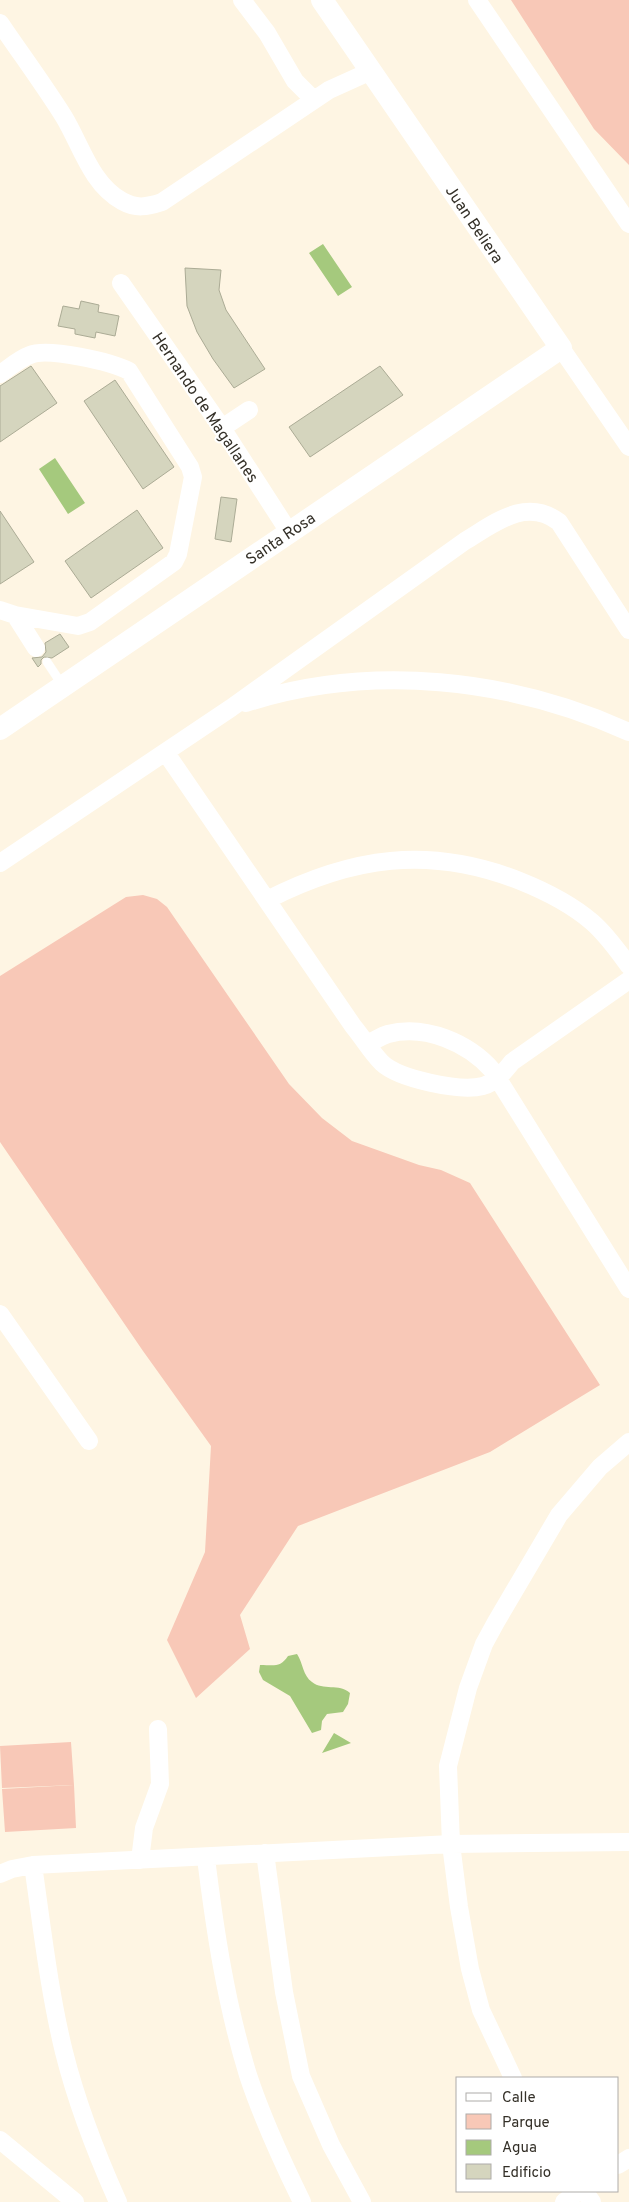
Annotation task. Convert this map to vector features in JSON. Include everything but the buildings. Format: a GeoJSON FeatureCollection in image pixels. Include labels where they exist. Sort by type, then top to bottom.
{"type":"FeatureCollection","features":[{"type":"Feature","properties":{"kind":"street"},"geometry":{"type":"LineString","coordinates":[[242,0],[267,33],[295,81],[314,100]]}},
{"type":"Feature","properties":{"kind":"street","name":"Juan Beliera"},"geometry":{"type":"LineString","coordinates":[[322,0],[629,447]]}},
{"type":"Feature","properties":{"kind":"street"},"geometry":{"type":"LineString","coordinates":[[478,0],[629,224]]}},
{"type":"Feature","properties":{"kind":"street"},"geometry":{"type":"LineString","coordinates":[[0,23],[65,118],[93,172],[112,194],[132,206],[146,207],[162,202],[329,90],[371,72]]}},
{"type":"Feature","properties":{"kind":"street","name":"Hernando de Magallanes"},"geometry":{"type":"LineString","coordinates":[[121,282],[222,428],[289,532]]}},
{"type":"Feature","properties":{"kind":"street","name":"Santa Rosa"},"geometry":{"type":"LineString","coordinates":[[0,729],[561,348]]}},
{"type":"Feature","properties":{"kind":"street"},"geometry":{"type":"LineString","coordinates":[[0,374],[30,355],[44,351],[118,365],[129,371],[190,467],[193,477],[178,554],[174,562],[90,622],[78,626],[7,612]]}},
{"type":"Feature","properties":{"kind":"street"},"geometry":{"type":"LineString","coordinates":[[222,428],[249,410]]}},
{"type":"Feature","properties":{"kind":"street"},"geometry":{"type":"LineString","coordinates":[[0,863],[166,753],[465,541],[499,520],[523,512],[535,511],[547,513],[559,522],[629,630]]}},
{"type":"Feature","properties":{"kind":"street"},"geometry":{"type":"LineString","coordinates":[[7,612],[36,648]]}},
{"type":"Feature","properties":{"kind":"street"},"geometry":{"type":"LineString","coordinates":[[231,708],[301,688],[362,681],[450,682],[547,701],[599,719],[629,732]]}},
{"type":"Feature","properties":{"kind":"street"},"geometry":{"type":"LineString","coordinates":[[166,753],[367,1044],[384,1064],[403,1074],[424,1081],[466,1088],[482,1086],[497,1079],[516,1059],[629,980]]}},
{"type":"Feature","properties":{"kind":"street"},"geometry":{"type":"LineString","coordinates":[[267,900],[302,882],[341,869],[384,861],[425,858],[461,862],[504,875],[562,900],[592,922],[612,943],[629,966]]}},
{"type":"Feature","properties":{"kind":"street"},"geometry":{"type":"LineString","coordinates":[[367,1044],[387,1034],[402,1032],[431,1034],[456,1042],[482,1059],[497,1079],[629,1289]]}},
{"type":"Feature","properties":{"kind":"street"},"geometry":{"type":"LineString","coordinates":[[0,1314],[89,1441]]}},
{"type":"Feature","properties":{"kind":"street"},"geometry":{"type":"LineString","coordinates":[[513,2077],[481,2010],[472,1978],[459,1907],[451,1844],[448,1766],[468,1688],[481,1652],[512,1593],[559,1515],[600,1467],[629,1442]]}},
{"type":"Feature","properties":{"kind":"street"},"geometry":{"type":"LineString","coordinates":[[140,1860],[144,1828],[160,1784],[158,1729]]}},
{"type":"Feature","properties":{"kind":"street"},"geometry":{"type":"LineString","coordinates":[[0,1874],[12,1869],[33,1865],[206,1858],[265,1853],[451,1844],[629,1842]]}},
{"type":"Feature","properties":{"kind":"street"},"geometry":{"type":"LineString","coordinates":[[265,1853],[284,1992],[301,2076],[331,2145],[362,2202]]}},
{"type":"Feature","properties":{"kind":"street"},"geometry":{"type":"LineString","coordinates":[[206,1858],[220,1957],[234,2026],[249,2077],[264,2117],[302,2202]]}},
{"type":"Feature","properties":{"kind":"street"},"geometry":{"type":"LineString","coordinates":[[33,1865],[55,2008],[64,2052],[94,2148],[118,2202]]}},
{"type":"Feature","properties":{"kind":"street"},"geometry":{"type":"LineString","coordinates":[[0,2140],[75,2202]]}},
{"type":"Feature","properties":{"kind":"street"},"geometry":{"type":"LineString","coordinates":[[564,2202],[578,2192]]}},
{"type":"Feature","properties":{"kind":"lane"},"geometry":{"type":"LineString","coordinates":[[47,662],[64,686]]}},
{"type":"Feature","properties":{"kind":"green space"},"geometry":{"type":"Polygon","coordinates":[[[511,0],[629,0],[629,165],[594,129],[511,0]]]}},
{"type":"Feature","properties":{"kind":"green space"},"geometry":{"type":"Polygon","coordinates":[[[143,895],[157,899],[167,907],[289,1084],[322,1118],[352,1141],[419,1165],[441,1170],[470,1183],[600,1385],[490,1452],[298,1526],[240,1615],[250,1649],[196,1698],[167,1640],[205,1552],[211,1446],[143,1351],[0,1142],[0,976],[126,897],[143,895]]]}},
{"type":"Feature","properties":{"kind":"green space"},"geometry":{"type":"Polygon","coordinates":[[[71,1742],[74,1785],[2,1788],[0,1746],[71,1742]]]}},
{"type":"Feature","properties":{"kind":"green space"},"geometry":{"type":"Polygon","coordinates":[[[74,1785],[76,1828],[5,1832],[2,1789],[74,1785]]]}},
{"type":"Feature","properties":{"kind":"water"},"geometry":{"type":"Polygon","coordinates":[[[323,244],[352,287],[338,296],[309,253],[323,244]]]}},
{"type":"Feature","properties":{"kind":"water"},"geometry":{"type":"Polygon","coordinates":[[[55,458],[85,503],[68,514],[39,469],[55,458]]]}},
{"type":"Feature","properties":{"kind":"water"},"geometry":{"type":"Polygon","coordinates":[[[297,1654],[307,1676],[316,1685],[341,1688],[350,1693],[348,1704],[343,1712],[327,1714],[322,1721],[321,1730],[312,1733],[290,1696],[263,1680],[259,1672],[260,1665],[279,1664],[288,1656],[297,1654]]]}},
{"type":"Feature","properties":{"kind":"water"},"geometry":{"type":"Polygon","coordinates":[[[334,1733],[351,1743],[322,1753],[334,1733]]]}}]}
